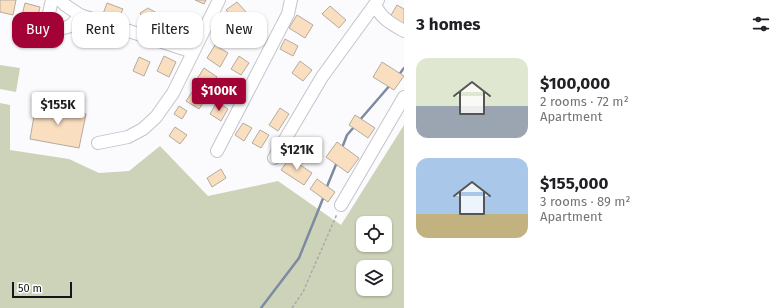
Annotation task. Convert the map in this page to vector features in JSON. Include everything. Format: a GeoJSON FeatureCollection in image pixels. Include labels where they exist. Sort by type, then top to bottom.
{"type":"FeatureCollection","features":[{"type":"Feature","properties":{"kind":"street"},"geometry":{"type":"LineString","coordinates":[[52,0],[49,13],[49,22],[56,28],[64,28],[72,25]]}},
{"type":"Feature","properties":{"kind":"street"},"geometry":{"type":"LineString","coordinates":[[60,0],[76,12]]}},
{"type":"Feature","properties":{"kind":"street"},"geometry":{"type":"LineString","coordinates":[[98,143],[128,137],[143,129],[156,117],[174,93],[219,0]]}},
{"type":"Feature","properties":{"kind":"street"},"geometry":{"type":"LineString","coordinates":[[218,151],[288,14],[291,0]]}},
{"type":"Feature","properties":{"kind":"street"},"geometry":{"type":"LineString","coordinates":[[377,2],[380,14],[388,22],[404,31]]}},
{"type":"Feature","properties":{"kind":"street"},"geometry":{"type":"LineString","coordinates":[[274,158],[322,77],[377,2]]}},
{"type":"Feature","properties":{"kind":"street"},"geometry":{"type":"LineString","coordinates":[[129,31],[193,52]]}},
{"type":"Feature","properties":{"kind":"street"},"geometry":{"type":"LineString","coordinates":[[341,205],[404,97]]}},
{"type":"Feature","properties":{"kind":"path"},"geometry":{"type":"LineString","coordinates":[[292,308],[303,292],[341,205]]}},
{"type":"Feature","properties":{"kind":"green space"},"geometry":{"type":"Polygon","coordinates":[[[0,65],[20,68],[16,92],[0,89],[0,65]]]}},
{"type":"Feature","properties":{"kind":"green space"},"geometry":{"type":"Polygon","coordinates":[[[0,103],[10,105],[10,150],[69,159],[99,173],[129,171],[160,146],[208,196],[278,181],[341,225],[404,125],[404,308],[0,308],[0,103]]]}},
{"type":"Feature","properties":{"kind":"building"},"geometry":{"type":"Polygon","coordinates":[[[0,0],[16,0],[12,15],[0,12],[0,0]]]}},
{"type":"Feature","properties":{"kind":"building"},"geometry":{"type":"Polygon","coordinates":[[[195,0],[206,0],[204,4],[195,0]]]}},
{"type":"Feature","properties":{"kind":"building"},"geometry":{"type":"Polygon","coordinates":[[[237,2],[246,12],[228,12],[226,10],[237,2]]]}},
{"type":"Feature","properties":{"kind":"building"},"geometry":{"type":"Polygon","coordinates":[[[25,3],[40,7],[39,12],[23,12],[25,3]]]}},
{"type":"Feature","properties":{"kind":"building"},"geometry":{"type":"Polygon","coordinates":[[[107,3],[123,9],[122,12],[104,12],[107,3]]]}},
{"type":"Feature","properties":{"kind":"building"},"geometry":{"type":"Polygon","coordinates":[[[397,5],[404,9],[404,26],[390,17],[397,5]]]}},
{"type":"Feature","properties":{"kind":"building"},"geometry":{"type":"Polygon","coordinates":[[[330,6],[346,20],[339,28],[322,14],[330,6]]]}},
{"type":"Feature","properties":{"kind":"building"},"geometry":{"type":"Polygon","coordinates":[[[148,8],[155,12],[142,12],[148,8]]]}},
{"type":"Feature","properties":{"kind":"building"},"geometry":{"type":"Polygon","coordinates":[[[297,15],[313,25],[305,38],[289,28],[297,15]]]}},
{"type":"Feature","properties":{"kind":"building"},"geometry":{"type":"Polygon","coordinates":[[[285,39],[298,46],[293,56],[280,49],[285,39]]]}},
{"type":"Feature","properties":{"kind":"building"},"geometry":{"type":"Polygon","coordinates":[[[213,48],[220,48],[228,53],[220,67],[207,58],[213,48]]]}},
{"type":"Feature","properties":{"kind":"building"},"geometry":{"type":"Polygon","coordinates":[[[164,56],[176,62],[169,77],[157,71],[164,56]]]}},
{"type":"Feature","properties":{"kind":"building"},"geometry":{"type":"Polygon","coordinates":[[[239,56],[249,63],[241,75],[231,69],[239,56]]]}},
{"type":"Feature","properties":{"kind":"building"},"geometry":{"type":"Polygon","coordinates":[[[139,57],[150,62],[144,76],[133,71],[139,57]]]}},
{"type":"Feature","properties":{"kind":"building"},"geometry":{"type":"Polygon","coordinates":[[[300,61],[312,70],[303,81],[292,73],[300,61]]]}},
{"type":"Feature","properties":{"kind":"building"},"geometry":{"type":"Polygon","coordinates":[[[382,62],[404,76],[394,90],[373,77],[382,62]]]}},
{"type":"Feature","properties":{"kind":"building"},"geometry":{"type":"Polygon","coordinates":[[[204,68],[217,77],[211,88],[197,79],[204,68]]]}},
{"type":"Feature","properties":{"kind":"building"},"geometry":{"type":"Polygon","coordinates":[[[229,80],[242,88],[234,101],[221,93],[229,80]]]}},
{"type":"Feature","properties":{"kind":"building"},"geometry":{"type":"Polygon","coordinates":[[[194,89],[207,97],[199,109],[186,101],[194,89]]]}},
{"type":"Feature","properties":{"kind":"building"},"geometry":{"type":"Polygon","coordinates":[[[217,102],[228,109],[221,121],[210,114],[217,102]]]}},
{"type":"Feature","properties":{"kind":"building"},"geometry":{"type":"Polygon","coordinates":[[[36,105],[86,114],[79,148],[30,139],[36,105]]]}},
{"type":"Feature","properties":{"kind":"building"},"geometry":{"type":"Polygon","coordinates":[[[179,106],[187,111],[182,119],[174,114],[179,106]]]}},
{"type":"Feature","properties":{"kind":"building"},"geometry":{"type":"Polygon","coordinates":[[[280,108],[289,114],[278,131],[269,125],[280,108]]]}},
{"type":"Feature","properties":{"kind":"building"},"geometry":{"type":"Polygon","coordinates":[[[355,115],[375,128],[368,138],[349,125],[355,115]]]}},
{"type":"Feature","properties":{"kind":"building"},"geometry":{"type":"Polygon","coordinates":[[[243,123],[252,128],[244,141],[235,135],[243,123]]]}},
{"type":"Feature","properties":{"kind":"building"},"geometry":{"type":"Polygon","coordinates":[[[175,127],[187,135],[180,144],[169,136],[175,127]]]}},
{"type":"Feature","properties":{"kind":"building"},"geometry":{"type":"Polygon","coordinates":[[[260,130],[269,135],[261,148],[252,143],[260,130]]]}},
{"type":"Feature","properties":{"kind":"building"},"geometry":{"type":"Polygon","coordinates":[[[337,142],[359,158],[348,173],[326,157],[337,142]]]}},
{"type":"Feature","properties":{"kind":"building"},"geometry":{"type":"Polygon","coordinates":[[[290,158],[312,173],[304,185],[281,170],[290,158]]]}},
{"type":"Feature","properties":{"kind":"building"},"geometry":{"type":"Polygon","coordinates":[[[221,169],[226,178],[212,187],[207,178],[221,169]]]}},
{"type":"Feature","properties":{"kind":"building"},"geometry":{"type":"Polygon","coordinates":[[[317,179],[335,192],[328,202],[310,189],[317,179]]]}},
{"type":"Feature","properties":{"kind":"waterway"},"geometry":{"type":"LineString","coordinates":[[398,76],[404,68]]}},
{"type":"Feature","properties":{"kind":"waterway"},"geometry":{"type":"LineString","coordinates":[[359,121],[391,84]]}},
{"type":"Feature","properties":{"kind":"waterway"},"geometry":{"type":"LineString","coordinates":[[342,148],[347,135],[354,127]]}},
{"type":"Feature","properties":{"kind":"waterway"},"geometry":{"type":"LineString","coordinates":[[326,189],[337,162]]}},
{"type":"Feature","properties":{"kind":"waterway"},"geometry":{"type":"LineString","coordinates":[[261,308],[299,258],[324,196]]}}]}
